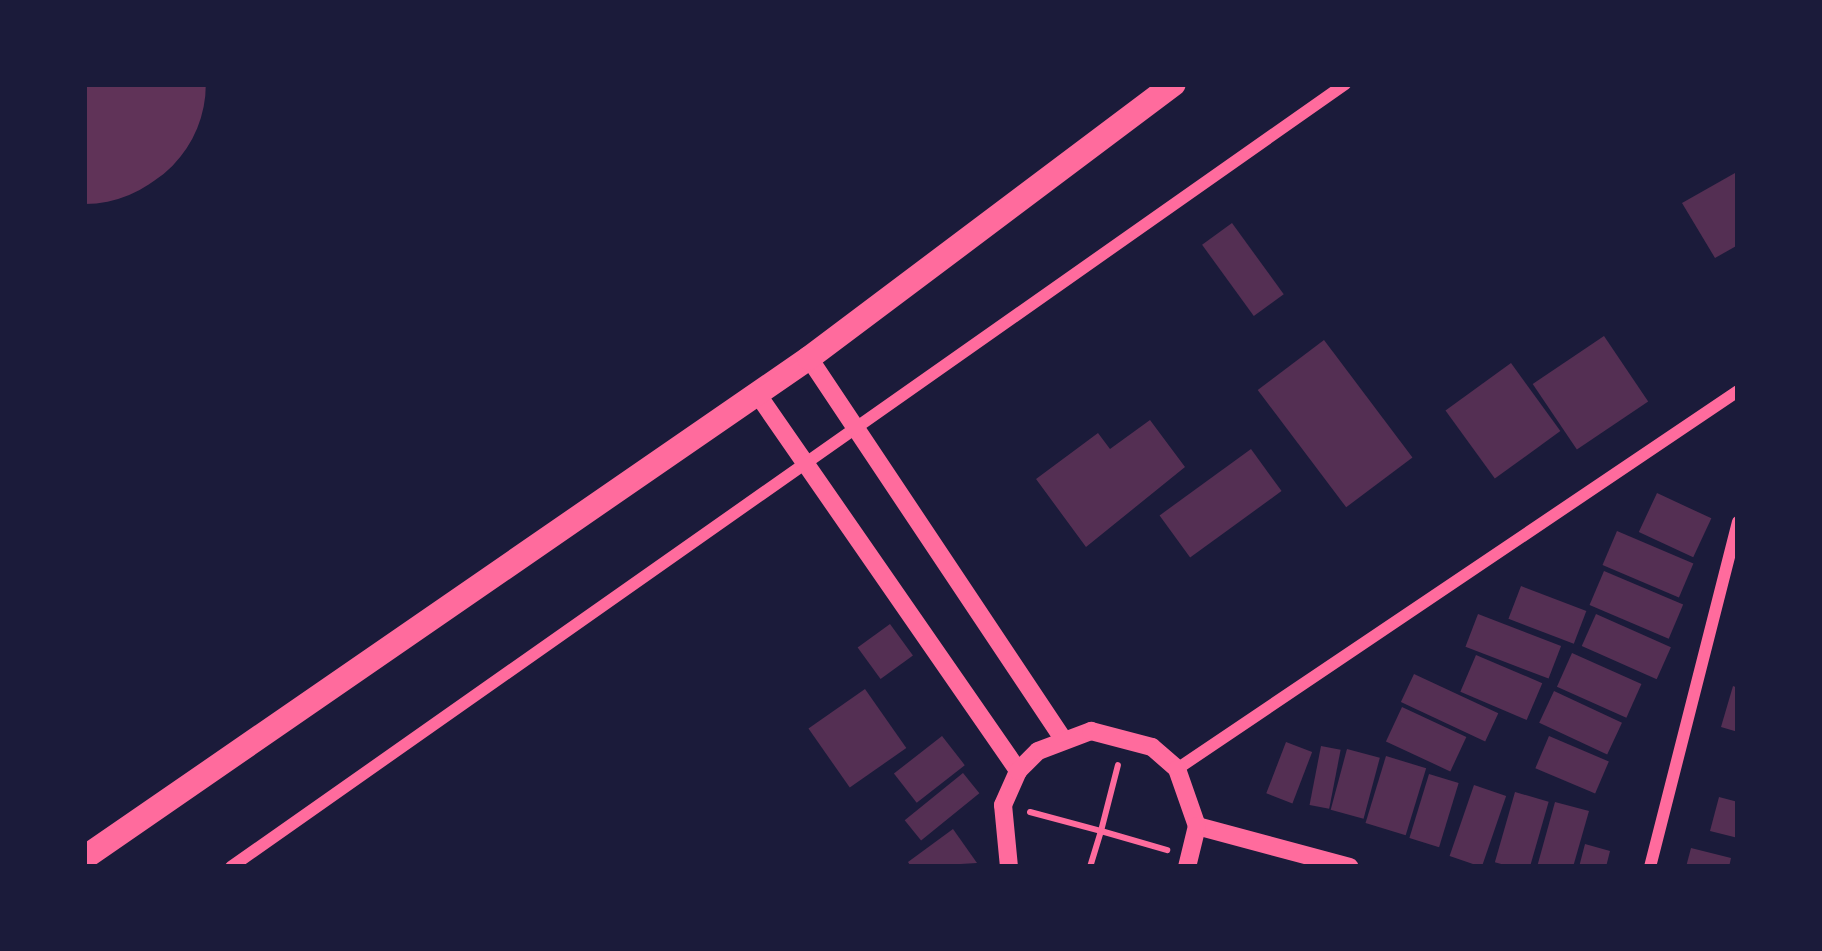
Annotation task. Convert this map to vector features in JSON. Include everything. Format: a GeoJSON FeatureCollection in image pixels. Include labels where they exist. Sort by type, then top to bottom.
{"type":"FeatureCollection","features":[{"type":"Feature","properties":{"kind":"main road"},"geometry":{"type":"LineString","coordinates":[[84,858],[809,358],[1174,84]]}},
{"type":"Feature","properties":{"kind":"street"},"geometry":{"type":"LineString","coordinates":[[231,867],[1345,84]]}},
{"type":"Feature","properties":{"kind":"street"},"geometry":{"type":"LineString","coordinates":[[809,358],[859,424],[1062,737]]}},
{"type":"Feature","properties":{"kind":"street"},"geometry":{"type":"LineString","coordinates":[[1177,770],[1738,391]]}},
{"type":"Feature","properties":{"kind":"street"},"geometry":{"type":"LineString","coordinates":[[756,392],[1018,771]]}},
{"type":"Feature","properties":{"kind":"street"},"geometry":{"type":"LineString","coordinates":[[1649,867],[1738,522]]}},
{"type":"Feature","properties":{"kind":"street"},"geometry":{"type":"LineString","coordinates":[[1010,867],[1003,805],[1018,771],[1062,737],[1121,733],[1177,770],[1197,826],[1191,861]]}},
{"type":"Feature","properties":{"kind":"street"},"geometry":{"type":"LineString","coordinates":[[1197,826],[1350,867]]}},
{"type":"Feature","properties":{"kind":"path"},"geometry":{"type":"LineString","coordinates":[[1090,867],[1121,733]]}},
{"type":"Feature","properties":{"kind":"path"},"geometry":{"type":"LineString","coordinates":[[1003,805],[1191,861]]}},
{"type":"Feature","properties":{"kind":"building"},"geometry":{"type":"Polygon","coordinates":[[[1735,173],[1738,245],[1715,258],[1682,203],[1735,173]]]}},
{"type":"Feature","properties":{"kind":"building"},"geometry":{"type":"Polygon","coordinates":[[[1232,223],[1284,294],[1254,316],[1202,245],[1232,223]]]}},
{"type":"Feature","properties":{"kind":"building"},"geometry":{"type":"Polygon","coordinates":[[[1604,336],[1648,401],[1577,450],[1533,384],[1604,336]]]}},
{"type":"Feature","properties":{"kind":"building"},"geometry":{"type":"Polygon","coordinates":[[[1324,340],[1412,457],[1346,507],[1258,390],[1324,340]]]}},
{"type":"Feature","properties":{"kind":"building"},"geometry":{"type":"Polygon","coordinates":[[[1511,363],[1560,431],[1495,479],[1445,411],[1511,363]]]}},
{"type":"Feature","properties":{"kind":"building"},"geometry":{"type":"Polygon","coordinates":[[[1150,420],[1185,467],[1086,547],[1036,479],[1098,433],[1110,449],[1150,420]]]}},
{"type":"Feature","properties":{"kind":"building"},"geometry":{"type":"Polygon","coordinates":[[[1251,449],[1282,491],[1190,557],[1160,515],[1251,449]]]}},
{"type":"Feature","properties":{"kind":"building"},"geometry":{"type":"Polygon","coordinates":[[[1657,493],[1711,518],[1693,557],[1639,532],[1657,493]]]}},
{"type":"Feature","properties":{"kind":"building"},"geometry":{"type":"Polygon","coordinates":[[[1617,531],[1693,563],[1679,597],[1603,565],[1617,531]]]}},
{"type":"Feature","properties":{"kind":"building"},"geometry":{"type":"Polygon","coordinates":[[[1604,571],[1683,605],[1669,639],[1590,605],[1604,571]]]}},
{"type":"Feature","properties":{"kind":"building"},"geometry":{"type":"Polygon","coordinates":[[[1521,586],[1586,611],[1574,644],[1508,619],[1521,586]]]}},
{"type":"Feature","properties":{"kind":"building"},"geometry":{"type":"Polygon","coordinates":[[[1478,614],[1561,646],[1549,679],[1465,647],[1478,614]]]}},
{"type":"Feature","properties":{"kind":"building"},"geometry":{"type":"Polygon","coordinates":[[[1596,614],[1671,647],[1657,679],[1582,646],[1596,614]]]}},
{"type":"Feature","properties":{"kind":"building"},"geometry":{"type":"Polygon","coordinates":[[[890,624],[913,656],[881,679],[858,648],[890,624]]]}},
{"type":"Feature","properties":{"kind":"building"},"geometry":{"type":"Polygon","coordinates":[[[1572,653],[1641,684],[1626,718],[1557,687],[1572,653]]]}},
{"type":"Feature","properties":{"kind":"building"},"geometry":{"type":"Polygon","coordinates":[[[1476,655],[1542,683],[1527,720],[1460,692],[1476,655]]]}},
{"type":"Feature","properties":{"kind":"building"},"geometry":{"type":"Polygon","coordinates":[[[1414,674],[1498,713],[1485,741],[1401,702],[1414,674]]]}},
{"type":"Feature","properties":{"kind":"building"},"geometry":{"type":"Polygon","coordinates":[[[1733,686],[1738,688],[1738,732],[1721,727],[1733,686]]]}},
{"type":"Feature","properties":{"kind":"building"},"geometry":{"type":"Polygon","coordinates":[[[865,689],[906,748],[850,788],[808,729],[865,689]]]}},
{"type":"Feature","properties":{"kind":"building"},"geometry":{"type":"Polygon","coordinates":[[[1554,691],[1622,723],[1607,754],[1539,723],[1554,691]]]}},
{"type":"Feature","properties":{"kind":"building"},"geometry":{"type":"Polygon","coordinates":[[[1402,707],[1466,737],[1450,771],[1386,741],[1402,707]]]}},
{"type":"Feature","properties":{"kind":"building"},"geometry":{"type":"Polygon","coordinates":[[[942,736],[965,765],[917,803],[894,774],[942,736]]]}},
{"type":"Feature","properties":{"kind":"building"},"geometry":{"type":"Polygon","coordinates":[[[1549,736],[1609,761],[1595,794],[1535,768],[1549,736]]]}},
{"type":"Feature","properties":{"kind":"building"},"geometry":{"type":"Polygon","coordinates":[[[1286,742],[1312,752],[1292,803],[1266,793],[1286,742]]]}},
{"type":"Feature","properties":{"kind":"building"},"geometry":{"type":"Polygon","coordinates":[[[1321,746],[1341,750],[1329,809],[1310,805],[1321,746]]]}},
{"type":"Feature","properties":{"kind":"building"},"geometry":{"type":"Polygon","coordinates":[[[1347,749],[1380,758],[1364,819],[1331,810],[1347,749]]]}},
{"type":"Feature","properties":{"kind":"building"},"geometry":{"type":"Polygon","coordinates":[[[1386,756],[1426,768],[1406,835],[1366,823],[1386,756]]]}},
{"type":"Feature","properties":{"kind":"building"},"geometry":{"type":"Polygon","coordinates":[[[963,773],[979,793],[921,840],[905,820],[963,773]]]}},
{"type":"Feature","properties":{"kind":"building"},"geometry":{"type":"Polygon","coordinates":[[[1429,774],[1459,783],[1439,847],[1409,838],[1429,774]]]}},
{"type":"Feature","properties":{"kind":"building"},"geometry":{"type":"Polygon","coordinates":[[[1474,785],[1506,796],[1482,867],[1450,856],[1474,785]]]}},
{"type":"Feature","properties":{"kind":"building"},"geometry":{"type":"Polygon","coordinates":[[[1515,792],[1549,802],[1530,867],[1495,862],[1515,792]]]}},
{"type":"Feature","properties":{"kind":"building"},"geometry":{"type":"Polygon","coordinates":[[[1719,797],[1738,802],[1738,838],[1710,831],[1719,797]]]}},
{"type":"Feature","properties":{"kind":"building"},"geometry":{"type":"Polygon","coordinates":[[[1555,802],[1589,811],[1573,867],[1537,867],[1555,802]]]}},
{"type":"Feature","properties":{"kind":"building"},"geometry":{"type":"Polygon","coordinates":[[[953,829],[977,863],[911,867],[908,862],[953,829]]]}},
{"type":"Feature","properties":{"kind":"building"},"geometry":{"type":"Polygon","coordinates":[[[1585,844],[1610,851],[1606,867],[1579,867],[1585,844]]]}},
{"type":"Feature","properties":{"kind":"building"},"geometry":{"type":"Polygon","coordinates":[[[1691,848],[1731,858],[1729,867],[1686,867],[1691,848]]]}},
{"type":"Feature","properties":{"kind":"runway"},"geometry":{"type":"LineString","coordinates":[[84,88],[90,84]]}}]}
